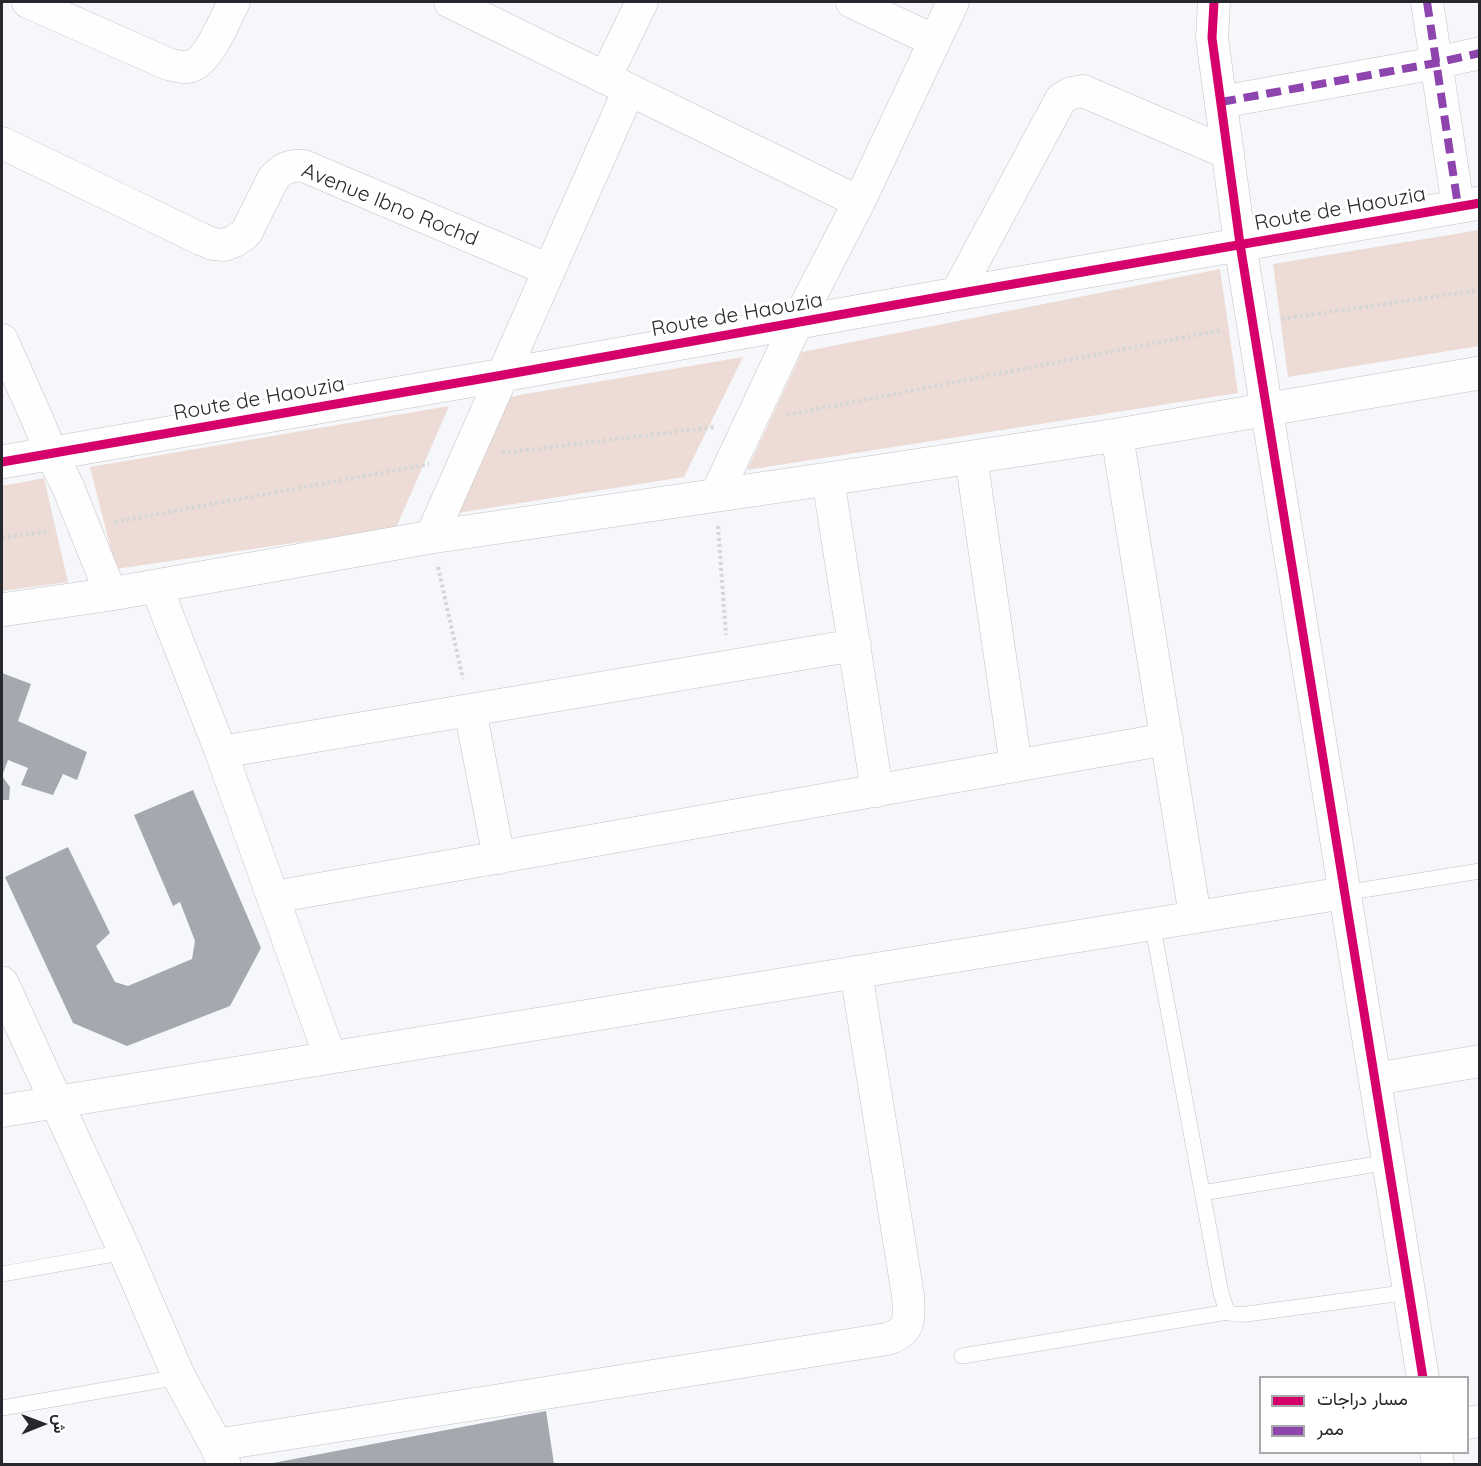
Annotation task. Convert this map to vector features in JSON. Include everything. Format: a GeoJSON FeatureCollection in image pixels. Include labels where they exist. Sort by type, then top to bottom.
{"type":"FeatureCollection","features":[{"type":"Feature","properties":{"kind":"street"},"geometry":{"type":"LineString","coordinates":[[28,2],[168,64],[189,68],[212,47],[234,2]]}},
{"type":"Feature","properties":{"kind":"street"},"geometry":{"type":"LineString","coordinates":[[450,2],[859,202]]}},
{"type":"Feature","properties":{"kind":"street"},"geometry":{"type":"LineString","coordinates":[[431,537],[549,270],[617,84],[642,2]]}},
{"type":"Feature","properties":{"kind":"street"},"geometry":{"type":"LineString","coordinates":[[852,2],[935,41]]}},
{"type":"Feature","properties":{"kind":"street"},"geometry":{"type":"LineString","coordinates":[[716,495],[797,322],[859,202],[953,2]]}},
{"type":"Feature","properties":{"kind":"street"},"geometry":{"type":"LineString","coordinates":[[1214,2],[1212,38],[1240,244],[1424,1376]]}},
{"type":"Feature","properties":{"kind":"street"},"geometry":{"type":"LineString","coordinates":[[1427,2],[1436,63],[1469,205]]}},
{"type":"Feature","properties":{"kind":"street"},"geometry":{"type":"LineString","coordinates":[[1221,102],[1436,63],[1479,53]]}},
{"type":"Feature","properties":{"kind":"street"},"geometry":{"type":"LineString","coordinates":[[956,294],[1061,99],[1071,93],[1083,92],[1228,153]]}},
{"type":"Feature","properties":{"kind":"street","name":"Avenue Ibno Rochd"},"geometry":{"type":"LineString","coordinates":[[2,143],[213,244],[224,245],[235,242],[246,233],[273,178],[279,171],[294,165],[304,166],[549,270]]}},
{"type":"Feature","properties":{"kind":"street","name":"Route de Haouzia"},"geometry":{"type":"LineString","coordinates":[[2,462],[1469,205]]}},
{"type":"Feature","properties":{"kind":"street"},"geometry":{"type":"LineString","coordinates":[[2,340],[68,487],[111,594]]}},
{"type":"Feature","properties":{"kind":"street"},"geometry":{"type":"LineString","coordinates":[[2,610],[111,594],[431,537],[1117,435],[1479,373]]}},
{"type":"Feature","properties":{"kind":"street"},"geometry":{"type":"LineString","coordinates":[[1117,435],[1195,916]]}},
{"type":"Feature","properties":{"kind":"street"},"geometry":{"type":"LineString","coordinates":[[971,457],[1016,766]]}},
{"type":"Feature","properties":{"kind":"street"},"geometry":{"type":"LineString","coordinates":[[828,479],[877,790]]}},
{"type":"Feature","properties":{"kind":"street"},"geometry":{"type":"LineString","coordinates":[[156,586],[221,752],[330,1057]]}},
{"type":"Feature","properties":{"kind":"street"},"geometry":{"type":"LineString","coordinates":[[221,752],[855,645]]}},
{"type":"Feature","properties":{"kind":"street"},"geometry":{"type":"LineString","coordinates":[[470,710],[498,858]]}},
{"type":"Feature","properties":{"kind":"street"},"geometry":{"type":"LineString","coordinates":[[274,897],[1167,739]]}},
{"type":"Feature","properties":{"kind":"street"},"geometry":{"type":"LineString","coordinates":[[2,1111],[1344,893]]}},
{"type":"Feature","properties":{"kind":"street"},"geometry":{"type":"LineString","coordinates":[[2,983],[125,1252],[179,1377],[220,1455],[876,1341],[899,1335],[909,1320],[908,1296],[856,972]]}},
{"type":"Feature","properties":{"kind":"street"},"geometry":{"type":"LineString","coordinates":[[1375,1079],[1479,1061]]}},
{"type":"Feature","properties":{"kind":"lane"},"geometry":{"type":"LineString","coordinates":[[1344,893],[1479,870]]}},
{"type":"Feature","properties":{"kind":"lane"},"geometry":{"type":"LineString","coordinates":[[1152,923],[1221,1293],[1228,1312],[1232,1315],[1248,1314],[1410,1292]]}},
{"type":"Feature","properties":{"kind":"lane"},"geometry":{"type":"LineString","coordinates":[[1202,1193],[1389,1162]]}},
{"type":"Feature","properties":{"kind":"lane"},"geometry":{"type":"LineString","coordinates":[[2,1274],[125,1252]]}},
{"type":"Feature","properties":{"kind":"lane"},"geometry":{"type":"LineString","coordinates":[[962,1356],[1228,1312]]}},
{"type":"Feature","properties":{"kind":"lane"},"geometry":{"type":"LineString","coordinates":[[2,1408],[179,1377]]}},
{"type":"Feature","properties":{"kind":"path"},"geometry":{"type":"LineString","coordinates":[[716,495],[729,666]]}},
{"type":"Feature","properties":{"kind":"path"},"geometry":{"type":"LineString","coordinates":[[431,537],[470,710]]}},
{"type":"Feature","properties":{"kind":"shaded area"},"geometry":{"type":"Polygon","coordinates":[[[1479,230],[1479,346],[1288,377],[1273,264],[1479,230]]]}},
{"type":"Feature","properties":{"kind":"shaded area"},"geometry":{"type":"Polygon","coordinates":[[[1220,269],[1238,393],[747,470],[802,352],[1220,269]]]}},
{"type":"Feature","properties":{"kind":"shaded area"},"geometry":{"type":"Polygon","coordinates":[[[743,357],[684,477],[451,514],[502,398],[743,357]]]}},
{"type":"Feature","properties":{"kind":"shaded area"},"geometry":{"type":"Polygon","coordinates":[[[449,406],[396,528],[116,569],[90,467],[449,406]]]}},
{"type":"Feature","properties":{"kind":"shaded area"},"geometry":{"type":"Polygon","coordinates":[[[44,478],[68,582],[2,591],[2,486],[44,478]]]}},
{"type":"Feature","properties":{"kind":"building"},"geometry":{"type":"Polygon","coordinates":[[[2,673],[31,684],[18,721],[87,752],[77,780],[63,774],[53,795],[21,785],[28,768],[8,760],[2,776],[2,673]]]}},
{"type":"Feature","properties":{"kind":"building"},"geometry":{"type":"Polygon","coordinates":[[[2,776],[10,787],[9,800],[2,800],[2,776]]]}},
{"type":"Feature","properties":{"kind":"building"},"geometry":{"type":"Polygon","coordinates":[[[193,790],[261,948],[230,1006],[127,1046],[73,1023],[5,877],[68,847],[110,933],[96,946],[115,982],[128,986],[192,959],[195,941],[180,902],[173,906],[134,815],[193,790]]]}},
{"type":"Feature","properties":{"kind":"building"},"geometry":{"type":"Polygon","coordinates":[[[546,1411],[554,1464],[273,1464],[273,1463],[546,1411]]]}},
{"type":"Feature","properties":{"kind":"marked path"},"geometry":{"type":"LineString","coordinates":[[1427,2],[1458,206]]}},
{"type":"Feature","properties":{"kind":"marked path"},"geometry":{"type":"LineString","coordinates":[[1221,102],[1480,53]]}},
{"type":"Feature","properties":{"kind":"cycle path"},"geometry":{"type":"LineString","coordinates":[[1214,2],[1212,38],[1240,244],[1423,1376]]}},
{"type":"Feature","properties":{"kind":"cycle path"},"geometry":{"type":"LineString","coordinates":[[2,462],[1480,203]]}}]}
